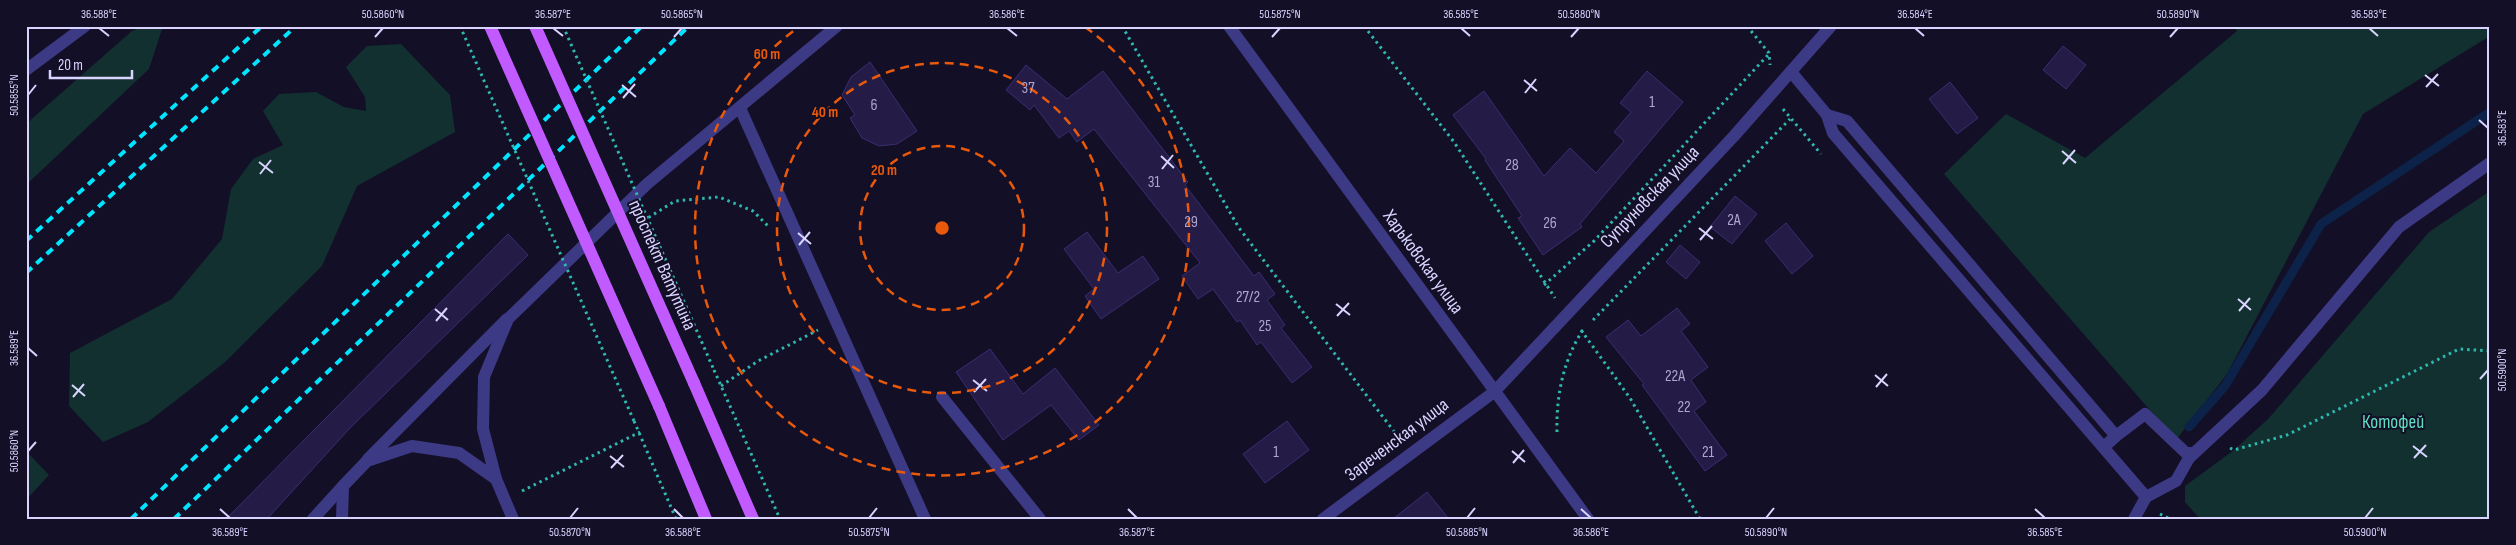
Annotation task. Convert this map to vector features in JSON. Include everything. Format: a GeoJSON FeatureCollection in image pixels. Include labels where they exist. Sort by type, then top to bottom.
{"type":"FeatureCollection","features":[{"type":"Feature","properties":{"kind":"main road"},"geometry":{"type":"LineString","coordinates":[[490,26],[706,519]]}},
{"type":"Feature","properties":{"kind":"main road","name":"проспект Ватутина"},"geometry":{"type":"LineString","coordinates":[[535,26],[753,519]]}},
{"type":"Feature","properties":{"kind":"street"},"geometry":{"type":"LineString","coordinates":[[26,70],[85,26]]}},
{"type":"Feature","properties":{"kind":"street"},"geometry":{"type":"LineString","coordinates":[[313,519],[367,461],[508,318],[647,184],[837,26]]}},
{"type":"Feature","properties":{"kind":"street","name":"Харьковская улица"},"geometry":{"type":"LineString","coordinates":[[1229,26],[1588,519]]}},
{"type":"Feature","properties":{"kind":"street","name":"Супруновская улица"},"geometry":{"type":"LineString","coordinates":[[1494,392],[1566,312],[1792,73],[1831,26]]}},
{"type":"Feature","properties":{"kind":"street"},"geometry":{"type":"LineString","coordinates":[[1792,73],[1827,115],[1832,133],[2146,497]]}},
{"type":"Feature","properties":{"kind":"street"},"geometry":{"type":"LineString","coordinates":[[740,108],[925,519]]}},
{"type":"Feature","properties":{"kind":"street"},"geometry":{"type":"LineString","coordinates":[[1827,115],[1847,121],[2116,436]]}},
{"type":"Feature","properties":{"kind":"street"},"geometry":{"type":"LineString","coordinates":[[2134,519],[2146,497],[2176,481],[2193,453],[2262,390],[2399,227],[2490,164]]}},
{"type":"Feature","properties":{"kind":"street"},"geometry":{"type":"LineString","coordinates":[[508,318],[484,377],[483,429],[496,480],[513,519]]}},
{"type":"Feature","properties":{"kind":"street","name":"Зареченская улица"},"geometry":{"type":"LineString","coordinates":[[1323,519],[1494,392]]}},
{"type":"Feature","properties":{"kind":"street"},"geometry":{"type":"LineString","coordinates":[[942,397],[1040,519]]}},
{"type":"Feature","properties":{"kind":"street"},"geometry":{"type":"LineString","coordinates":[[2104,447],[2145,414],[2186,453],[2193,453]]}},
{"type":"Feature","properties":{"kind":"street"},"geometry":{"type":"LineString","coordinates":[[367,461],[412,446],[441,450],[460,453],[496,480]]}},
{"type":"Feature","properties":{"kind":"street"},"geometry":{"type":"LineString","coordinates":[[342,519],[343,486]]}},
{"type":"Feature","properties":{"kind":"path"},"geometry":{"type":"LineString","coordinates":[[460,26],[640,432],[676,519]]}},
{"type":"Feature","properties":{"kind":"path"},"geometry":{"type":"LineString","coordinates":[[563,26],[780,519]]}},
{"type":"Feature","properties":{"kind":"path"},"geometry":{"type":"LineString","coordinates":[[1122,26],[1239,228],[1411,454]]}},
{"type":"Feature","properties":{"kind":"path"},"geometry":{"type":"LineString","coordinates":[[1364,26],[1454,142],[1544,285],[1582,331],[1630,398],[1700,519]]}},
{"type":"Feature","properties":{"kind":"path"},"geometry":{"type":"LineString","coordinates":[[1544,285],[1594,241],[1770,53]]}},
{"type":"Feature","properties":{"kind":"path"},"geometry":{"type":"LineString","coordinates":[[1558,432],[1557,415],[1564,370],[1582,331],[1790,119]]}},
{"type":"Feature","properties":{"kind":"path"},"geometry":{"type":"LineString","coordinates":[[721,386],[758,361],[819,330]]}},
{"type":"Feature","properties":{"kind":"path"},"geometry":{"type":"LineString","coordinates":[[2234,450],[2287,435],[2459,349],[2490,351]]}},
{"type":"Feature","properties":{"kind":"path"},"geometry":{"type":"LineString","coordinates":[[521,491],[640,432]]}},
{"type":"Feature","properties":{"kind":"green space"},"geometry":{"type":"Polygon","coordinates":[[[144,26],[163,26],[149,69],[26,185],[26,124],[132,31],[144,26]]]}},
{"type":"Feature","properties":{"kind":"green space"},"geometry":{"type":"Polygon","coordinates":[[[2233,26],[2490,26],[2490,36],[2363,114],[2227,374],[2176,440],[1944,174],[2006,114],[2085,158],[2237,31],[2233,26]]]}},
{"type":"Feature","properties":{"kind":"green space"},"geometry":{"type":"Polygon","coordinates":[[[401,44],[450,95],[455,132],[357,186],[322,266],[224,363],[148,422],[103,442],[69,406],[70,353],[172,299],[222,239],[231,189],[253,159],[283,145],[263,111],[279,94],[316,92],[344,107],[366,111],[365,97],[346,67],[367,46],[401,44]]]}},
{"type":"Feature","properties":{"kind":"green space","name":"Котофей"},"geometry":{"type":"Polygon","coordinates":[[[2490,191],[2490,519],[2200,519],[2185,502],[2185,486],[2234,450],[2269,418],[2429,232],[2490,191]]]}},
{"type":"Feature","properties":{"kind":"green space"},"geometry":{"type":"Polygon","coordinates":[[[26,451],[49,475],[26,500],[26,451]]]}},
{"type":"Feature","properties":{"kind":"building"},"geometry":{"type":"Polygon","coordinates":[[[2063,46],[2086,65],[2066,89],[2043,70],[2063,46]]]}},
{"type":"Feature","properties":{"kind":"building"},"geometry":{"type":"Polygon","coordinates":[[[870,62],[917,131],[897,144],[879,146],[862,138],[850,118],[855,115],[842,95],[851,77],[870,62]]]}},
{"type":"Feature","properties":{"kind":"building"},"geometry":{"type":"Polygon","coordinates":[[[1026,65],[1067,99],[1103,71],[1188,182],[1185,185],[1254,276],[1259,272],[1275,294],[1267,300],[1285,325],[1281,328],[1312,367],[1292,383],[1261,342],[1257,345],[1240,320],[1237,322],[1213,289],[1198,299],[1182,276],[1200,263],[1094,129],[1077,142],[1069,131],[1059,138],[1034,105],[1030,110],[1006,90],[1026,65]]]}},
{"type":"Feature","properties":{"kind":"building"},"geometry":{"type":"Polygon","coordinates":[[[1647,71],[1683,102],[1580,224],[1582,227],[1543,255],[1518,218],[1522,216],[1486,159],[1453,115],[1484,91],[1544,176],[1570,148],[1596,173],[1624,141],[1614,132],[1631,112],[1620,103],[1647,71]]]}},
{"type":"Feature","properties":{"kind":"building"},"geometry":{"type":"Polygon","coordinates":[[[1950,82],[1978,118],[1957,134],[1929,99],[1950,82]]]}},
{"type":"Feature","properties":{"kind":"building"},"geometry":{"type":"Polygon","coordinates":[[[1735,196],[1757,214],[1732,244],[1710,227],[1735,196]]]}},
{"type":"Feature","properties":{"kind":"building"},"geometry":{"type":"Polygon","coordinates":[[[1786,223],[1813,256],[1792,274],[1765,241],[1786,223]]]}},
{"type":"Feature","properties":{"kind":"building"},"geometry":{"type":"Polygon","coordinates":[[[1087,232],[1118,273],[1143,256],[1159,279],[1101,319],[1085,296],[1094,289],[1064,249],[1087,232]]]}},
{"type":"Feature","properties":{"kind":"building"},"geometry":{"type":"Polygon","coordinates":[[[508,234],[528,255],[350,428],[267,519],[226,519],[508,234]]]}},
{"type":"Feature","properties":{"kind":"building"},"geometry":{"type":"Polygon","coordinates":[[[1680,245],[1700,262],[1686,279],[1666,262],[1680,245]]]}},
{"type":"Feature","properties":{"kind":"building"},"geometry":{"type":"Polygon","coordinates":[[[1677,308],[1690,324],[1681,331],[1708,367],[1691,380],[1706,402],[1694,411],[1727,455],[1705,471],[1642,385],[1644,384],[1606,337],[1628,320],[1641,336],[1677,308]]]}},
{"type":"Feature","properties":{"kind":"building"},"geometry":{"type":"Polygon","coordinates":[[[990,349],[1023,394],[1055,368],[1099,425],[1079,440],[1051,405],[1003,440],[956,372],[990,349]]]}},
{"type":"Feature","properties":{"kind":"building"},"geometry":{"type":"Polygon","coordinates":[[[1287,421],[1309,450],[1265,483],[1243,454],[1287,421]]]}},
{"type":"Feature","properties":{"kind":"building"},"geometry":{"type":"Polygon","coordinates":[[[1427,492],[1449,519],[1393,519],[1427,492]]]}},
{"type":"Feature","properties":{"kind":"waterway"},"geometry":{"type":"LineString","coordinates":[[2189,427],[2225,386],[2321,224],[2490,112]]}},
{"type":"Feature","properties":{"kind":"railway"},"geometry":{"type":"LineString","coordinates":[[26,241],[262,26]]}},
{"type":"Feature","properties":{"kind":"railway"},"geometry":{"type":"LineString","coordinates":[[26,273],[296,26]]}},
{"type":"Feature","properties":{"kind":"railway"},"geometry":{"type":"LineString","coordinates":[[131,519],[642,26]]}},
{"type":"Feature","properties":{"kind":"railway"},"geometry":{"type":"LineString","coordinates":[[174,519],[689,26]]}}]}
